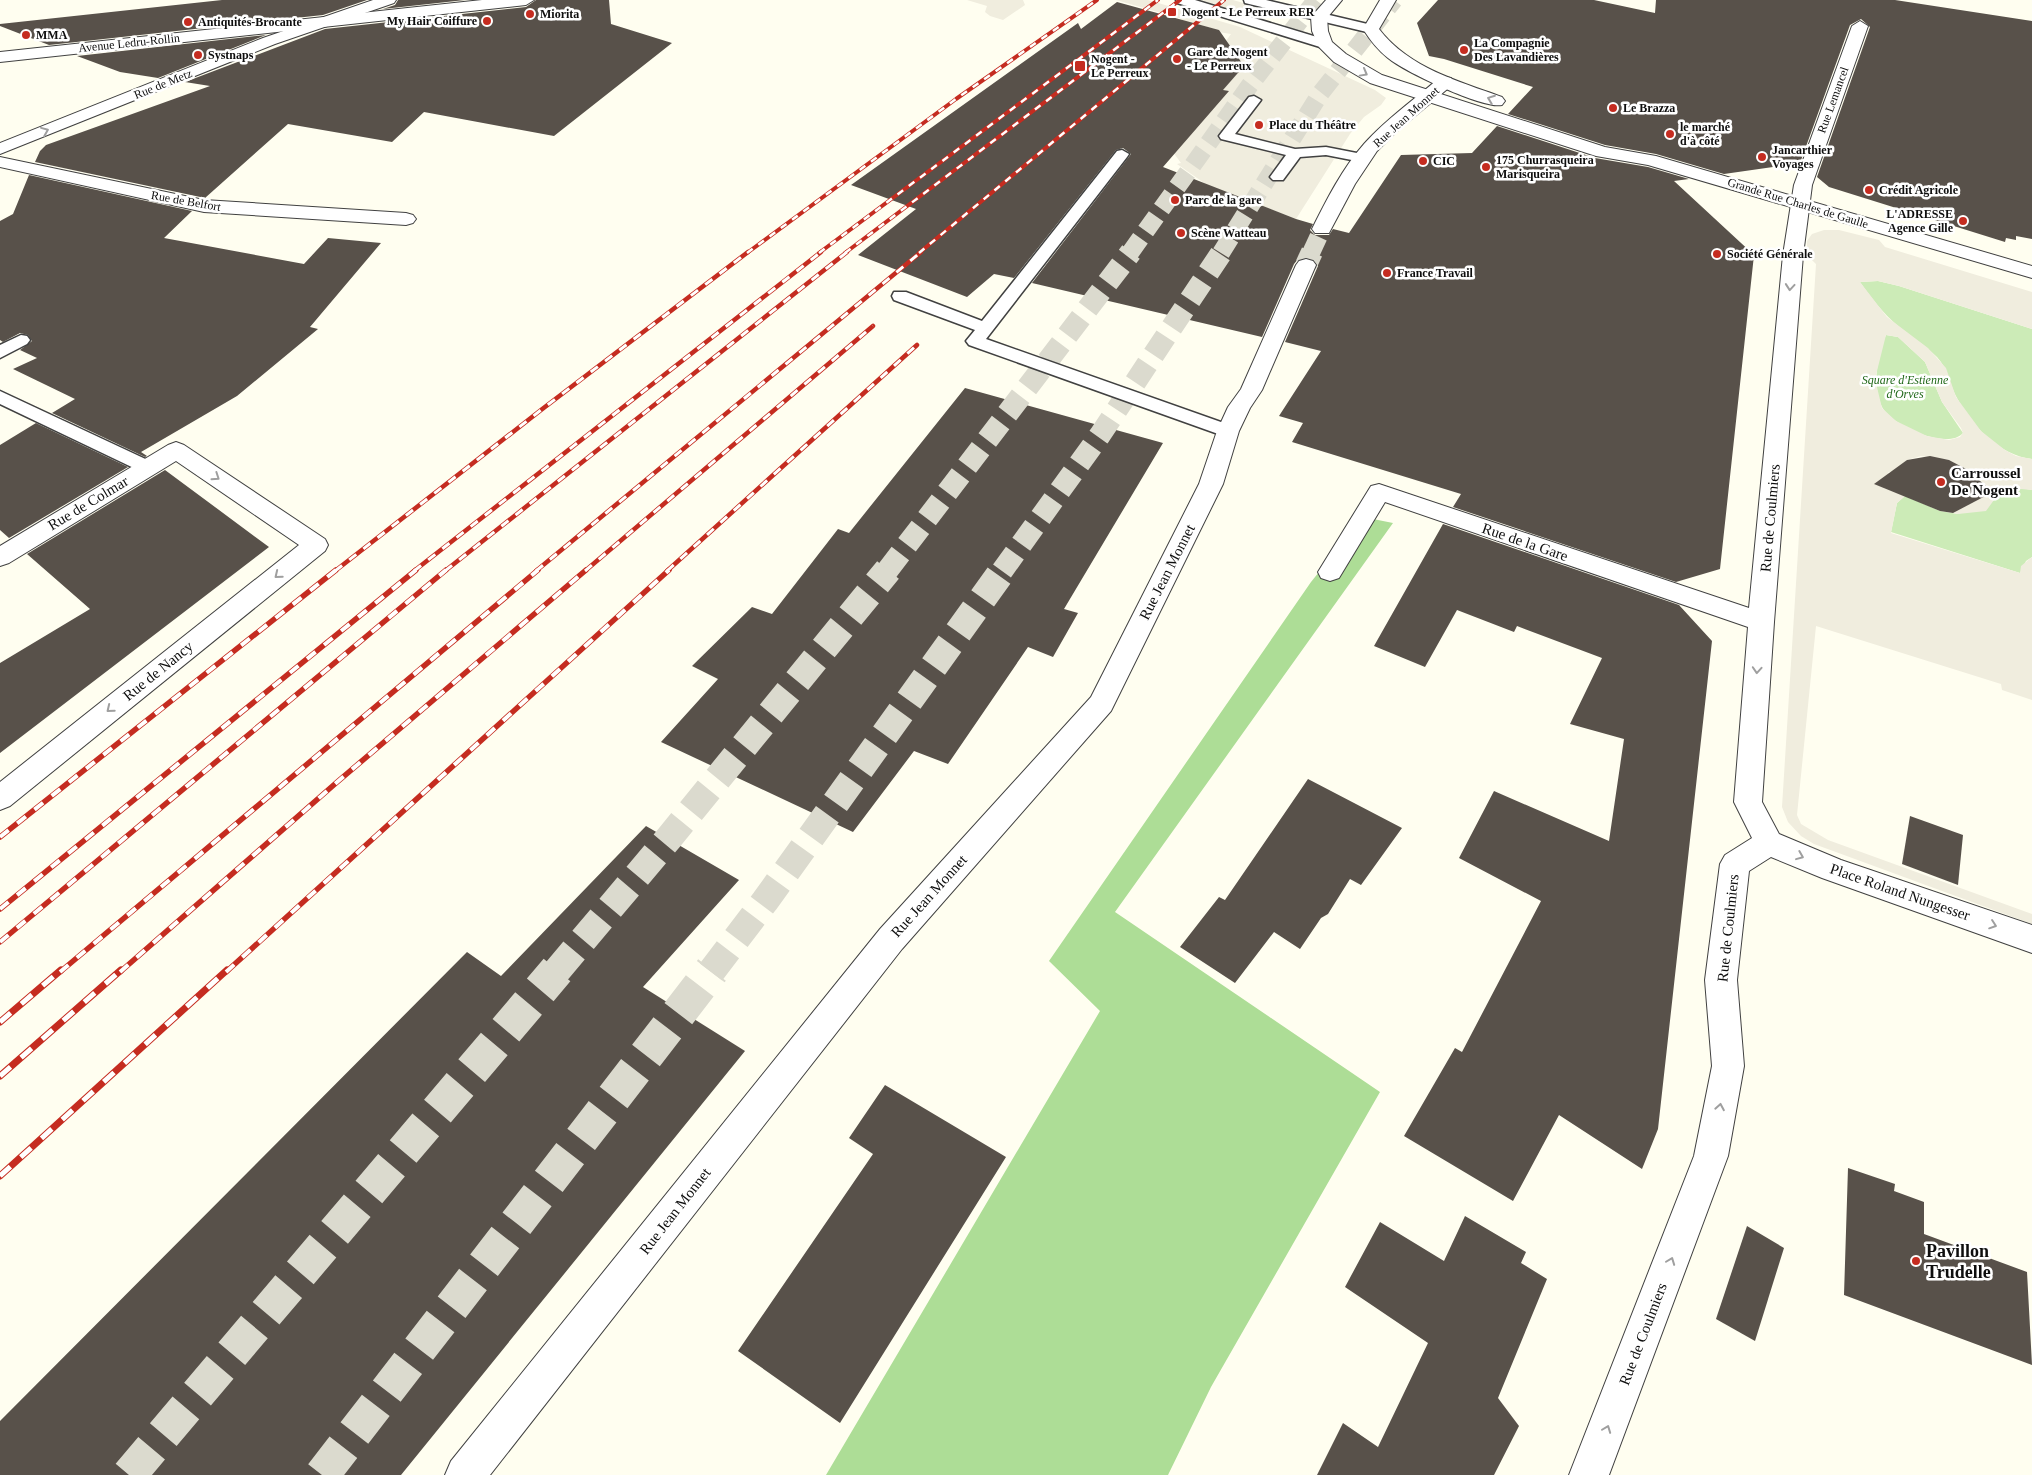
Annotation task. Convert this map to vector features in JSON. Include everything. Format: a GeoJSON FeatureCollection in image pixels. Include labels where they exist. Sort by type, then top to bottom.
{"type":"FeatureCollection","features":[{"type":"Feature","properties":{"kind":"street"},"geometry":{"type":"LineString","coordinates":[[326,21],[388,0]]}},
{"type":"Feature","properties":{"kind":"street","name":"Avenue Ledru-Rollin"},"geometry":{"type":"LineString","coordinates":[[0,57],[526,0]]}},
{"type":"Feature","properties":{"kind":"street"},"geometry":{"type":"LineString","coordinates":[[1325,44],[1320,31],[1319,17],[1334,0]]}},
{"type":"Feature","properties":{"kind":"street"},"geometry":{"type":"LineString","coordinates":[[1371,29],[1383,6]]}},
{"type":"Feature","properties":{"kind":"street","name":"Rue de Metz"},"geometry":{"type":"LineString","coordinates":[[0,149],[269,41],[326,21]]}},
{"type":"Feature","properties":{"kind":"street","name":"Rue Lemancel"},"geometry":{"type":"LineString","coordinates":[[1800,204],[1804,185],[1860,26]]}},
{"type":"Feature","properties":{"kind":"street","name":"Grande Rue Charles de Gaulle"},"geometry":{"type":"LineString","coordinates":[[1371,29],[1389,52],[1414,68],[1509,106],[1615,141],[1650,160]]}},
{"type":"Feature","properties":{"kind":"street","name":"Grande Rue Charles de Gaulle"},"geometry":{"type":"LineString","coordinates":[[1325,44],[1340,58],[1376,79],[1428,97],[1602,152],[1650,160],[2032,272]]}},
{"type":"Feature","properties":{"kind":"street","name":"Rue Jean Monnet"},"geometry":{"type":"LineString","coordinates":[[1322,229],[1335,202],[1362,158],[1396,124],[1445,82]]}},
{"type":"Feature","properties":{"kind":"street","name":"Rue de Belfort"},"geometry":{"type":"LineString","coordinates":[[0,162],[204,206],[406,219]]}},
{"type":"Feature","properties":{"kind":"street","name":"Rue de Coulmiers"},"geometry":{"type":"LineString","coordinates":[[1589,1475],[1711,1156],[1728,1066],[1721,980],[1735,864],[1768,843],[1748,802],[1761,622],[1793,255],[1800,204]]}},
{"type":"Feature","properties":{"kind":"street","name":"Rue Jean Monnet"},"geometry":{"type":"LineString","coordinates":[[465,1475],[891,939],[1101,704],[1211,484],[1228,431],[1239,407],[1251,390],[1306,265]]}},
{"type":"Feature","properties":{"kind":"street","name":"Rue de Colmar"},"geometry":{"type":"LineString","coordinates":[[0,557],[176,450],[316,544]]}},
{"type":"Feature","properties":{"kind":"street","name":"Rue de la Gare"},"geometry":{"type":"LineString","coordinates":[[1330,572],[1379,492],[1761,622]]}},
{"type":"Feature","properties":{"kind":"street","name":"Rue de Nancy"},"geometry":{"type":"LineString","coordinates":[[0,798],[316,544]]}},
{"type":"Feature","properties":{"kind":"street","name":"Place Roland Nungesser"},"geometry":{"type":"LineString","coordinates":[[1768,843],[1832,869],[2032,939]]}},
{"type":"Feature","properties":{"kind":"lane"},"geometry":{"type":"LineString","coordinates":[[1182,0],[1325,44]]}},
{"type":"Feature","properties":{"kind":"lane"},"geometry":{"type":"LineString","coordinates":[[1250,0],[1371,29]]}},
{"type":"Feature","properties":{"kind":"lane"},"geometry":{"type":"LineString","coordinates":[[1258,22],[1319,17],[1383,6]]}},
{"type":"Feature","properties":{"kind":"lane"},"geometry":{"type":"LineString","coordinates":[[1254,100],[1226,136],[1295,153],[1326,151],[1362,158]]}},
{"type":"Feature","properties":{"kind":"lane"},"geometry":{"type":"LineString","coordinates":[[1278,177],[1295,153]]}},
{"type":"Feature","properties":{"kind":"lane"},"geometry":{"type":"LineString","coordinates":[[1122,154],[975,341],[1228,431]]}},
{"type":"Feature","properties":{"kind":"lane"},"geometry":{"type":"LineString","coordinates":[[900,296],[986,328]]}},
{"type":"Feature","properties":{"kind":"lane"},"geometry":{"type":"LineString","coordinates":[[0,353],[21,340]]}},
{"type":"Feature","properties":{"kind":"lane"},"geometry":{"type":"LineString","coordinates":[[0,397],[147,467]]}},
{"type":"Feature","properties":{"kind":"green space","name":"Square d'Estienne d'Orves"},"geometry":{"type":"Polygon","coordinates":[[[1878,281],[2032,329],[2032,459],[2008,452],[1988,438],[1970,419],[1954,393],[1944,367],[1937,357],[1893,321],[1860,282],[1878,281]]]}},
{"type":"Feature","properties":{"kind":"green space","name":"Square d'Estienne d'Orves"},"geometry":{"type":"Polygon","coordinates":[[[1886,335],[1898,337],[1925,362],[1942,402],[1963,433],[1955,438],[1945,439],[1920,434],[1907,428],[1887,414],[1879,398],[1876,380],[1880,352],[1886,335]]]}},
{"type":"Feature","properties":{"kind":"green space"},"geometry":{"type":"Polygon","coordinates":[[[2009,486],[2032,490],[2032,557],[2026,561],[2020,573],[1891,532],[1897,503],[1905,496],[1940,511],[1958,514],[1994,500],[1999,487],[2009,486]]]}},
{"type":"Feature","properties":{"kind":"green space"},"geometry":{"type":"Polygon","coordinates":[[[1363,517],[1393,523],[1115,912],[1380,1092],[1211,1387],[1168,1475],[826,1475],[1100,1011],[1049,961],[1311,582],[1363,517]]]}},
{"type":"Feature","properties":{"kind":"shaded area"},"geometry":{"type":"Polygon","coordinates":[[[967,0],[1023,0],[1025,5],[1003,20],[990,16],[985,12],[987,6],[967,0]]]}},
{"type":"Feature","properties":{"kind":"shaded area","name":"Place du Théâtre"},"geometry":{"type":"Polygon","coordinates":[[[1116,0],[1148,0],[1240,27],[1375,90],[1386,98],[1381,105],[1364,117],[1350,134],[1296,219],[1207,185],[1177,164],[1181,163],[1167,144],[1236,54],[1231,47],[1223,45],[1231,34],[1212,31],[1215,29],[1197,24],[1194,26],[1180,22],[1182,19],[1116,0]]]}},
{"type":"Feature","properties":{"kind":"shaded area"},"geometry":{"type":"Polygon","coordinates":[[[1198,0],[1233,0],[1261,8],[1257,12],[1246,14],[1198,0]]]}},
{"type":"Feature","properties":{"kind":"shaded area"},"geometry":{"type":"Polygon","coordinates":[[[1824,230],[1839,230],[1879,240],[1885,247],[2032,292],[2032,329],[1899,286],[1878,281],[1860,282],[1887,317],[1928,348],[1946,368],[1956,397],[1981,431],[2005,450],[2016,456],[2032,459],[2032,490],[1999,487],[1994,500],[1986,511],[1958,514],[1947,512],[1945,505],[1964,506],[1976,501],[1980,497],[1978,480],[1966,469],[1949,460],[1921,456],[1907,460],[1900,467],[1899,471],[1888,472],[1900,494],[1905,496],[1897,503],[1891,533],[2020,573],[2021,566],[2032,557],[2032,700],[2002,690],[2001,684],[1816,626],[1797,815],[1801,824],[1828,840],[2032,914],[2032,924],[1814,844],[1801,836],[1788,822],[1782,807],[1816,264],[1807,255],[1807,241],[1812,234],[1824,230]],[[1886,335],[1875,379],[1882,408],[1896,421],[1927,436],[1949,440],[1960,437],[1963,433],[1961,428],[1942,402],[1925,362],[1898,337],[1886,335]]]}},
{"type":"Feature","properties":{"kind":"building"},"geometry":{"type":"Polygon","coordinates":[[[222,0],[367,0],[323,15],[49,45],[0,26],[0,24],[222,0]]]}},
{"type":"Feature","properties":{"kind":"building"},"geometry":{"type":"Polygon","coordinates":[[[398,0],[465,0],[383,9],[395,5],[398,0]]]}},
{"type":"Feature","properties":{"kind":"building"},"geometry":{"type":"Polygon","coordinates":[[[536,0],[609,0],[611,24],[672,43],[554,136],[424,112],[392,142],[288,124],[205,198],[35,162],[40,151],[46,145],[210,86],[185,82],[325,29],[526,7],[536,0]]]}},
{"type":"Feature","properties":{"kind":"building"},"geometry":{"type":"Polygon","coordinates":[[[1438,0],[1594,0],[1655,13],[1656,0],[1895,0],[2032,21],[2032,239],[2016,236],[2016,240],[2006,238],[2005,242],[1829,187],[1817,177],[1870,27],[1861,19],[1850,25],[1800,163],[1724,174],[1656,154],[1605,145],[1508,114],[1533,87],[1429,56],[1417,23],[1438,0]]]}},
{"type":"Feature","properties":{"kind":"building"},"geometry":{"type":"Polygon","coordinates":[[[1117,2],[1219,30],[1244,66],[1223,90],[1229,91],[1163,167],[1313,224],[1310,230],[1315,235],[1329,235],[1333,229],[1349,233],[1401,155],[1472,153],[1497,126],[1595,158],[1648,167],[1689,179],[1674,181],[1754,255],[1720,569],[1676,582],[1453,507],[1461,494],[1292,442],[1303,423],[1279,416],[1321,351],[1285,342],[1318,266],[1314,259],[1305,257],[1298,259],[1294,264],[1262,337],[1032,283],[1131,154],[1123,148],[1116,150],[1014,278],[994,274],[967,297],[858,255],[916,209],[851,185],[1078,23],[1081,29],[1117,2]]]}},
{"type":"Feature","properties":{"kind":"building"},"geometry":{"type":"Polygon","coordinates":[[[266,35],[158,78],[120,72],[77,56],[266,35]]]}},
{"type":"Feature","properties":{"kind":"building"},"geometry":{"type":"Polygon","coordinates":[[[29,175],[192,211],[164,238],[304,264],[328,238],[381,243],[310,327],[318,329],[237,396],[141,452],[147,456],[145,457],[52,413],[75,399],[13,369],[37,358],[20,350],[32,341],[28,335],[20,333],[3,342],[0,340],[0,221],[13,214],[29,175]]]}},
{"type":"Feature","properties":{"kind":"building"},"geometry":{"type":"Polygon","coordinates":[[[965,388],[1163,443],[1064,609],[1078,613],[1053,657],[1028,647],[948,764],[914,751],[853,832],[661,742],[718,679],[692,666],[752,607],[772,614],[838,529],[849,533],[965,388]]]}},
{"type":"Feature","properties":{"kind":"building"},"geometry":{"type":"Polygon","coordinates":[[[36,423],[128,467],[9,538],[0,530],[0,445],[36,423]]]}},
{"type":"Feature","properties":{"kind":"building","name":"Carroussel De Nogent"},"geometry":{"type":"Polygon","coordinates":[[[1930,456],[1949,460],[1966,469],[1993,492],[1953,513],[1940,511],[1874,484],[1907,460],[1930,456]]]}},
{"type":"Feature","properties":{"kind":"building"},"geometry":{"type":"Polygon","coordinates":[[[165,470],[269,547],[0,753],[0,663],[90,609],[27,554],[165,470]]]}},
{"type":"Feature","properties":{"kind":"building"},"geometry":{"type":"Polygon","coordinates":[[[1443,524],[1679,605],[1712,641],[1658,1129],[1642,1169],[1559,1115],[1513,1201],[1404,1136],[1455,1048],[1462,1052],[1541,901],[1459,858],[1494,791],[1609,841],[1624,739],[1570,724],[1602,658],[1517,626],[1514,632],[1457,610],[1425,667],[1374,646],[1443,524]]]}},
{"type":"Feature","properties":{"kind":"building"},"geometry":{"type":"Polygon","coordinates":[[[1308,779],[1402,828],[1361,885],[1350,879],[1328,914],[1321,918],[1300,949],[1274,932],[1235,983],[1180,947],[1219,897],[1225,900],[1308,779]]]}},
{"type":"Feature","properties":{"kind":"building"},"geometry":{"type":"Polygon","coordinates":[[[1910,816],[1963,835],[1958,885],[1902,864],[1910,816]]]}},
{"type":"Feature","properties":{"kind":"building"},"geometry":{"type":"Polygon","coordinates":[[[646,826],[739,880],[643,987],[745,1051],[401,1475],[0,1475],[0,1421],[467,952],[501,976],[646,826]]]}},
{"type":"Feature","properties":{"kind":"building"},"geometry":{"type":"Polygon","coordinates":[[[885,1085],[1006,1157],[840,1423],[738,1351],[873,1154],[849,1138],[885,1085]]]}},
{"type":"Feature","properties":{"kind":"building","name":"Pavillon Trudelle"},"geometry":{"type":"Polygon","coordinates":[[[1848,1168],[1895,1184],[1894,1191],[1924,1202],[1924,1234],[2027,1272],[2032,1365],[1844,1295],[1848,1168]]]}},
{"type":"Feature","properties":{"kind":"building"},"geometry":{"type":"Polygon","coordinates":[[[1465,1216],[1526,1252],[1521,1263],[1547,1279],[1498,1398],[1519,1426],[1494,1475],[1317,1475],[1343,1423],[1378,1447],[1428,1343],[1345,1287],[1380,1222],[1444,1261],[1465,1216]]]}},
{"type":"Feature","properties":{"kind":"building"},"geometry":{"type":"Polygon","coordinates":[[[1747,1226],[1784,1248],[1755,1341],[1716,1319],[1747,1226]]]}},
{"type":"Feature","properties":{"kind":"tunnel"},"geometry":{"type":"LineString","coordinates":[[1130,253],[1250,85],[1316,0]]}},
{"type":"Feature","properties":{"kind":"tunnel"},"geometry":{"type":"LineString","coordinates":[[1221,253],[1320,94],[1394,0]]}},
{"type":"Feature","properties":{"kind":"tunnel"},"geometry":{"type":"LineString","coordinates":[[1311,253],[1322,229]]}},
{"type":"Feature","properties":{"kind":"tunnel"},"geometry":{"type":"LineString","coordinates":[[887,571],[1131,252]]}},
{"type":"Feature","properties":{"kind":"tunnel"},"geometry":{"type":"LineString","coordinates":[[1002,571],[1100,435],[1222,252]]}},
{"type":"Feature","properties":{"kind":"tunnel"},"geometry":{"type":"LineString","coordinates":[[1306,265],[1312,252]]}},
{"type":"Feature","properties":{"kind":"tunnel"},"geometry":{"type":"LineString","coordinates":[[556,972],[669,838],[888,570]]}},
{"type":"Feature","properties":{"kind":"tunnel"},"geometry":{"type":"LineString","coordinates":[[711,972],[765,901],[1003,570]]}},
{"type":"Feature","properties":{"kind":"tunnel"},"geometry":{"type":"LineString","coordinates":[[129,1475],[557,970]]}},
{"type":"Feature","properties":{"kind":"tunnel"},"geometry":{"type":"LineString","coordinates":[[322,1475],[712,970]]}},
{"type":"Feature","properties":{"kind":"railway"},"geometry":{"type":"LineString","coordinates":[[747,253],[956,99],[1097,0]]}},
{"type":"Feature","properties":{"kind":"railway"},"geometry":{"type":"LineString","coordinates":[[819,253],[1158,0]]}},
{"type":"Feature","properties":{"kind":"railway"},"geometry":{"type":"LineString","coordinates":[[845,253],[1180,0]]}},
{"type":"Feature","properties":{"kind":"railway"},"geometry":{"type":"LineString","coordinates":[[919,253],[1224,0]]}},
{"type":"Feature","properties":{"kind":"railway"},"geometry":{"type":"LineString","coordinates":[[335,571],[748,252]]}},
{"type":"Feature","properties":{"kind":"railway"},"geometry":{"type":"LineString","coordinates":[[414,571],[821,252]]}},
{"type":"Feature","properties":{"kind":"railway"},"geometry":{"type":"LineString","coordinates":[[445,571],[847,252]]}},
{"type":"Feature","properties":{"kind":"railway"},"geometry":{"type":"LineString","coordinates":[[536,571],[921,252]]}},
{"type":"Feature","properties":{"kind":"railway"},"geometry":{"type":"LineString","coordinates":[[585,571],[873,326]]}},
{"type":"Feature","properties":{"kind":"railway"},"geometry":{"type":"LineString","coordinates":[[667,571],[917,345]]}},
{"type":"Feature","properties":{"kind":"railway"},"geometry":{"type":"LineString","coordinates":[[0,837],[336,570]]}},
{"type":"Feature","properties":{"kind":"railway"},"geometry":{"type":"LineString","coordinates":[[0,909],[416,570]]}},
{"type":"Feature","properties":{"kind":"railway"},"geometry":{"type":"LineString","coordinates":[[0,942],[446,570]]}},
{"type":"Feature","properties":{"kind":"railway"},"geometry":{"type":"LineString","coordinates":[[60,972],[538,570]]}},
{"type":"Feature","properties":{"kind":"railway"},"geometry":{"type":"LineString","coordinates":[[120,972],[336,783],[586,570]]}},
{"type":"Feature","properties":{"kind":"railway"},"geometry":{"type":"LineString","coordinates":[[226,972],[669,570]]}},
{"type":"Feature","properties":{"kind":"railway"},"geometry":{"type":"LineString","coordinates":[[0,1022],[61,970]]}},
{"type":"Feature","properties":{"kind":"railway"},"geometry":{"type":"LineString","coordinates":[[0,1076],[121,970]]}},
{"type":"Feature","properties":{"kind":"railway"},"geometry":{"type":"LineString","coordinates":[[0,1176],[227,970]]}},
{"type":"Feature","properties":{"kind":"place","name":"Nogent - Le Perreux RER"},"geometry":{"type":"Point","coordinates":[1172,12]}},
{"type":"Feature","properties":{"kind":"place","name":"Miorita"},"geometry":{"type":"Point","coordinates":[530,14]}},
{"type":"Feature","properties":{"kind":"place","name":"My Hair Coiffure"},"geometry":{"type":"Point","coordinates":[487,21]}},
{"type":"Feature","properties":{"kind":"place","name":"Antiquités-Brocante"},"geometry":{"type":"Point","coordinates":[188,22]}},
{"type":"Feature","properties":{"kind":"place","name":"MMA"},"geometry":{"type":"Point","coordinates":[26,35]}},
{"type":"Feature","properties":{"kind":"place","name":"La Compagnie Des Lavandières"},"geometry":{"type":"Point","coordinates":[1464,50]}},
{"type":"Feature","properties":{"kind":"place","name":"Systnaps"},"geometry":{"type":"Point","coordinates":[198,55]}},
{"type":"Feature","properties":{"kind":"place","name":"Gare de Nogent - Le Perreux"},"geometry":{"type":"Point","coordinates":[1177,59]}},
{"type":"Feature","properties":{"kind":"place","name":"Nogent - Le Perreux"},"geometry":{"type":"Point","coordinates":[1080,66]}},
{"type":"Feature","properties":{"kind":"place","name":"Le Brazza"},"geometry":{"type":"Point","coordinates":[1613,108]}},
{"type":"Feature","properties":{"kind":"place","name":"Place du Théâtre"},"geometry":{"type":"Point","coordinates":[1259,125]}},
{"type":"Feature","properties":{"kind":"place","name":"le marché d'à côté"},"geometry":{"type":"Point","coordinates":[1670,134]}},
{"type":"Feature","properties":{"kind":"place","name":"Jancarthier Voyages"},"geometry":{"type":"Point","coordinates":[1762,157]}},
{"type":"Feature","properties":{"kind":"place","name":"CIC"},"geometry":{"type":"Point","coordinates":[1423,161]}},
{"type":"Feature","properties":{"kind":"place","name":"175 Churrasqueira Marisqueira"},"geometry":{"type":"Point","coordinates":[1486,167]}},
{"type":"Feature","properties":{"kind":"place","name":"Crédit Agricole"},"geometry":{"type":"Point","coordinates":[1869,190]}},
{"type":"Feature","properties":{"kind":"place","name":"Parc de la gare"},"geometry":{"type":"Point","coordinates":[1175,200]}},
{"type":"Feature","properties":{"kind":"place","name":"L'ADRESSE Agence Gille"},"geometry":{"type":"Point","coordinates":[1963,221]}},
{"type":"Feature","properties":{"kind":"place","name":"Scène Watteau"},"geometry":{"type":"Point","coordinates":[1181,233]}},
{"type":"Feature","properties":{"kind":"place","name":"Société Générale"},"geometry":{"type":"Point","coordinates":[1717,254]}},
{"type":"Feature","properties":{"kind":"place","name":"France Travail"},"geometry":{"type":"Point","coordinates":[1387,273]}},
{"type":"Feature","properties":{"kind":"place","name":"Carroussel De Nogent"},"geometry":{"type":"Point","coordinates":[1941,482]}},
{"type":"Feature","properties":{"kind":"place","name":"Pavillon Trudelle"},"geometry":{"type":"Point","coordinates":[1916,1261]}}]}
